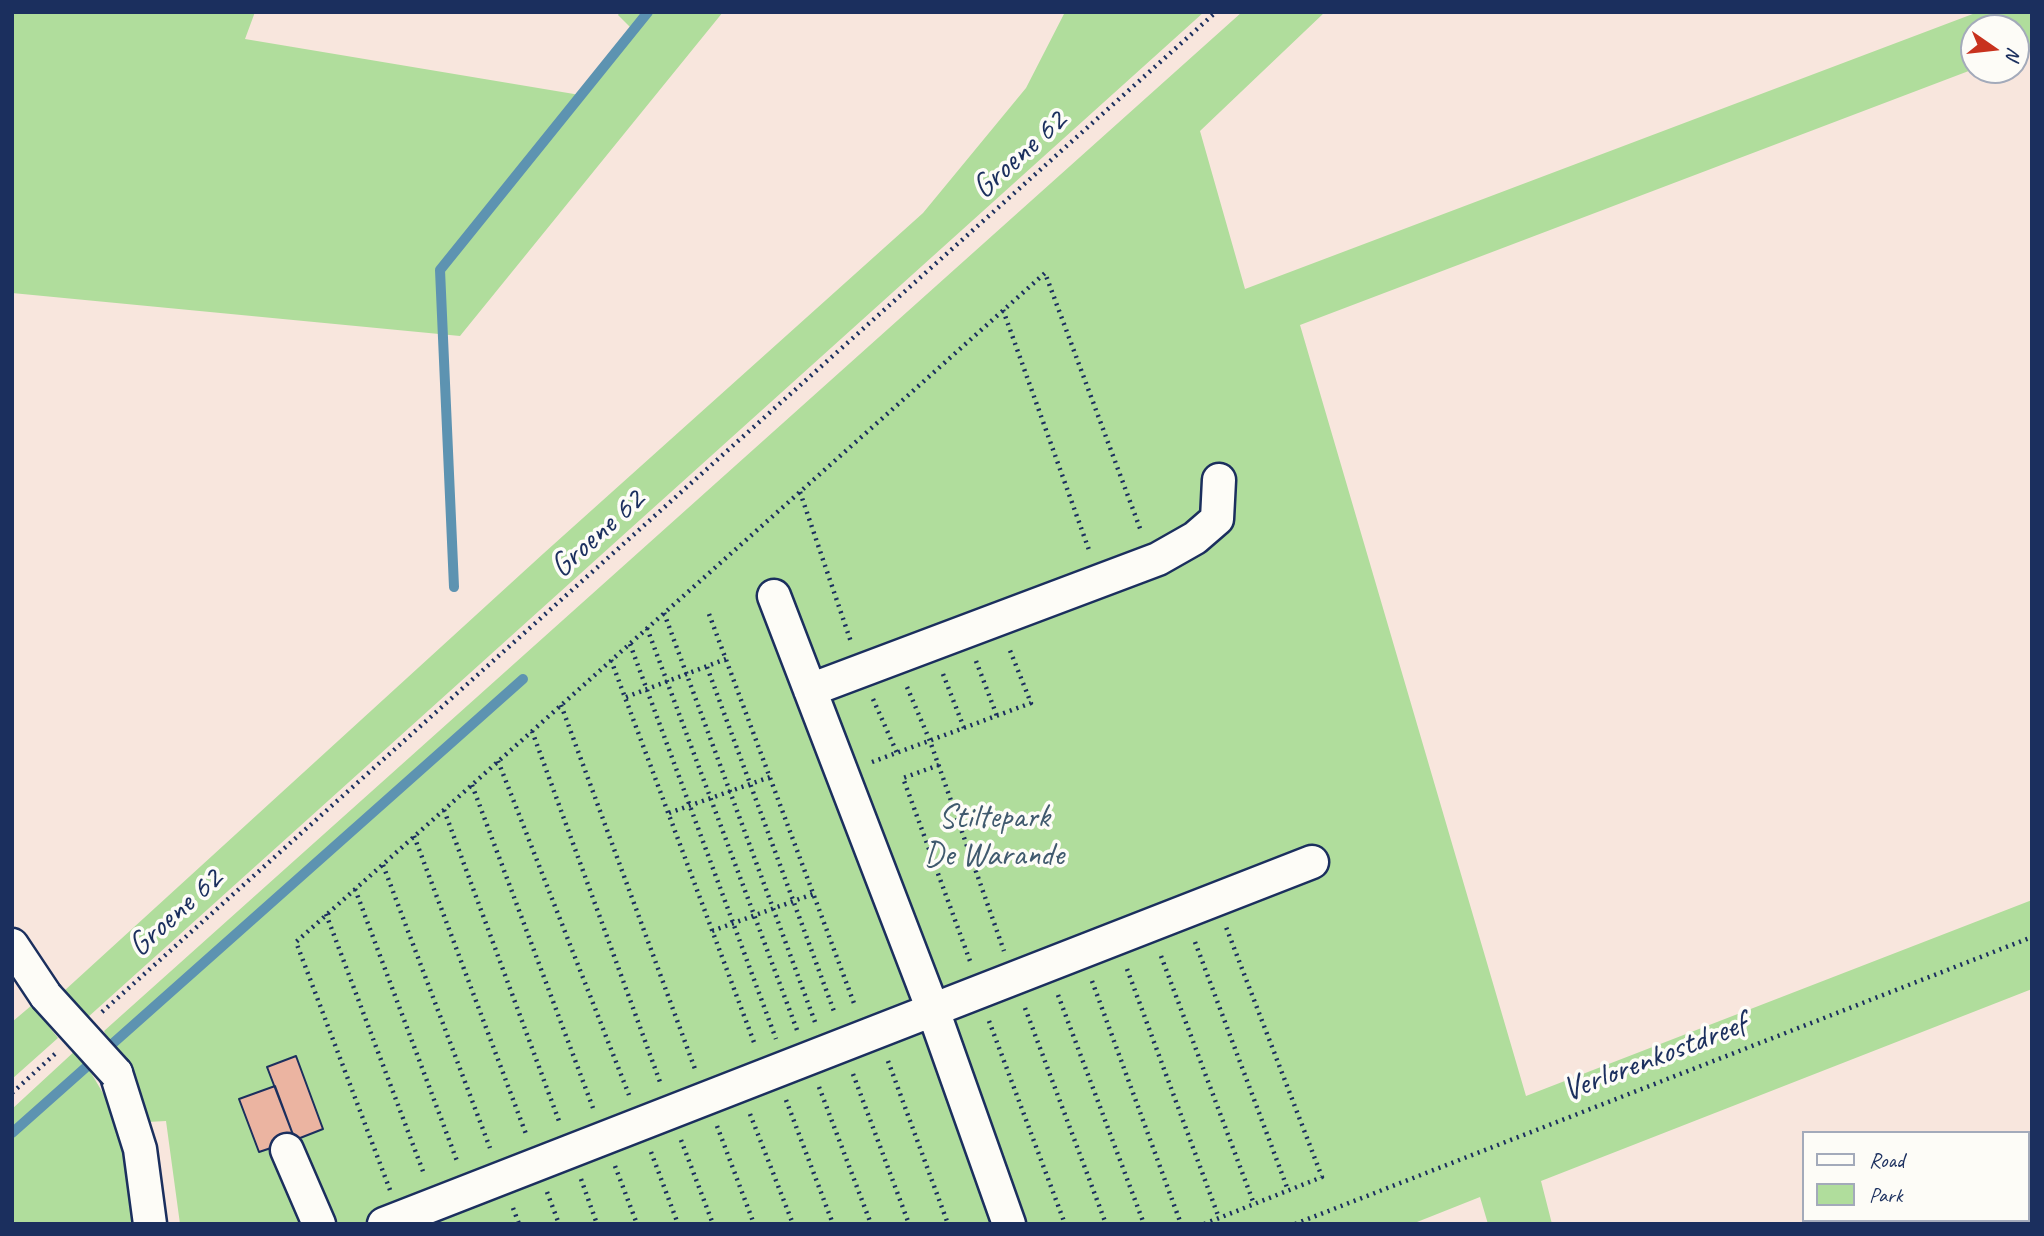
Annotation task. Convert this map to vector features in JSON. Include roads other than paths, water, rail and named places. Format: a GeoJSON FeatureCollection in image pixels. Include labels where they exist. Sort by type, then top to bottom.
{"type":"FeatureCollection","features":[{"type":"Feature","properties":{"kind":"street"},"geometry":{"type":"LineString","coordinates":[[810,690],[1152,561],[1195,538],[1217,519],[1219,480]]}},
{"type":"Feature","properties":{"kind":"street"},"geometry":{"type":"LineString","coordinates":[[774,596],[933,1010],[1009,1224]]}},
{"type":"Feature","properties":{"kind":"street"},"geometry":{"type":"LineString","coordinates":[[392,1221],[807,1059],[842,1036],[877,1031],[1312,862]]}},
{"type":"Feature","properties":{"kind":"street"},"geometry":{"type":"LineString","coordinates":[[12,945],[46,996],[117,1073],[139,1149],[150,1224]]}},
{"type":"Feature","properties":{"kind":"street"},"geometry":{"type":"LineString","coordinates":[[287,1150],[319,1224]]}},
{"type":"Feature","properties":{"kind":"waterway"},"geometry":{"type":"LineString","coordinates":[[454,587],[440,270],[648,12]]}},
{"type":"Feature","properties":{"kind":"waterway"},"geometry":{"type":"LineString","coordinates":[[12,1133],[523,679]]}},
{"type":"Feature","properties":{"kind":"park label","name":"Stiltepark De Warande"},"geometry":{"type":"Point","coordinates":[994,837]}}]}
